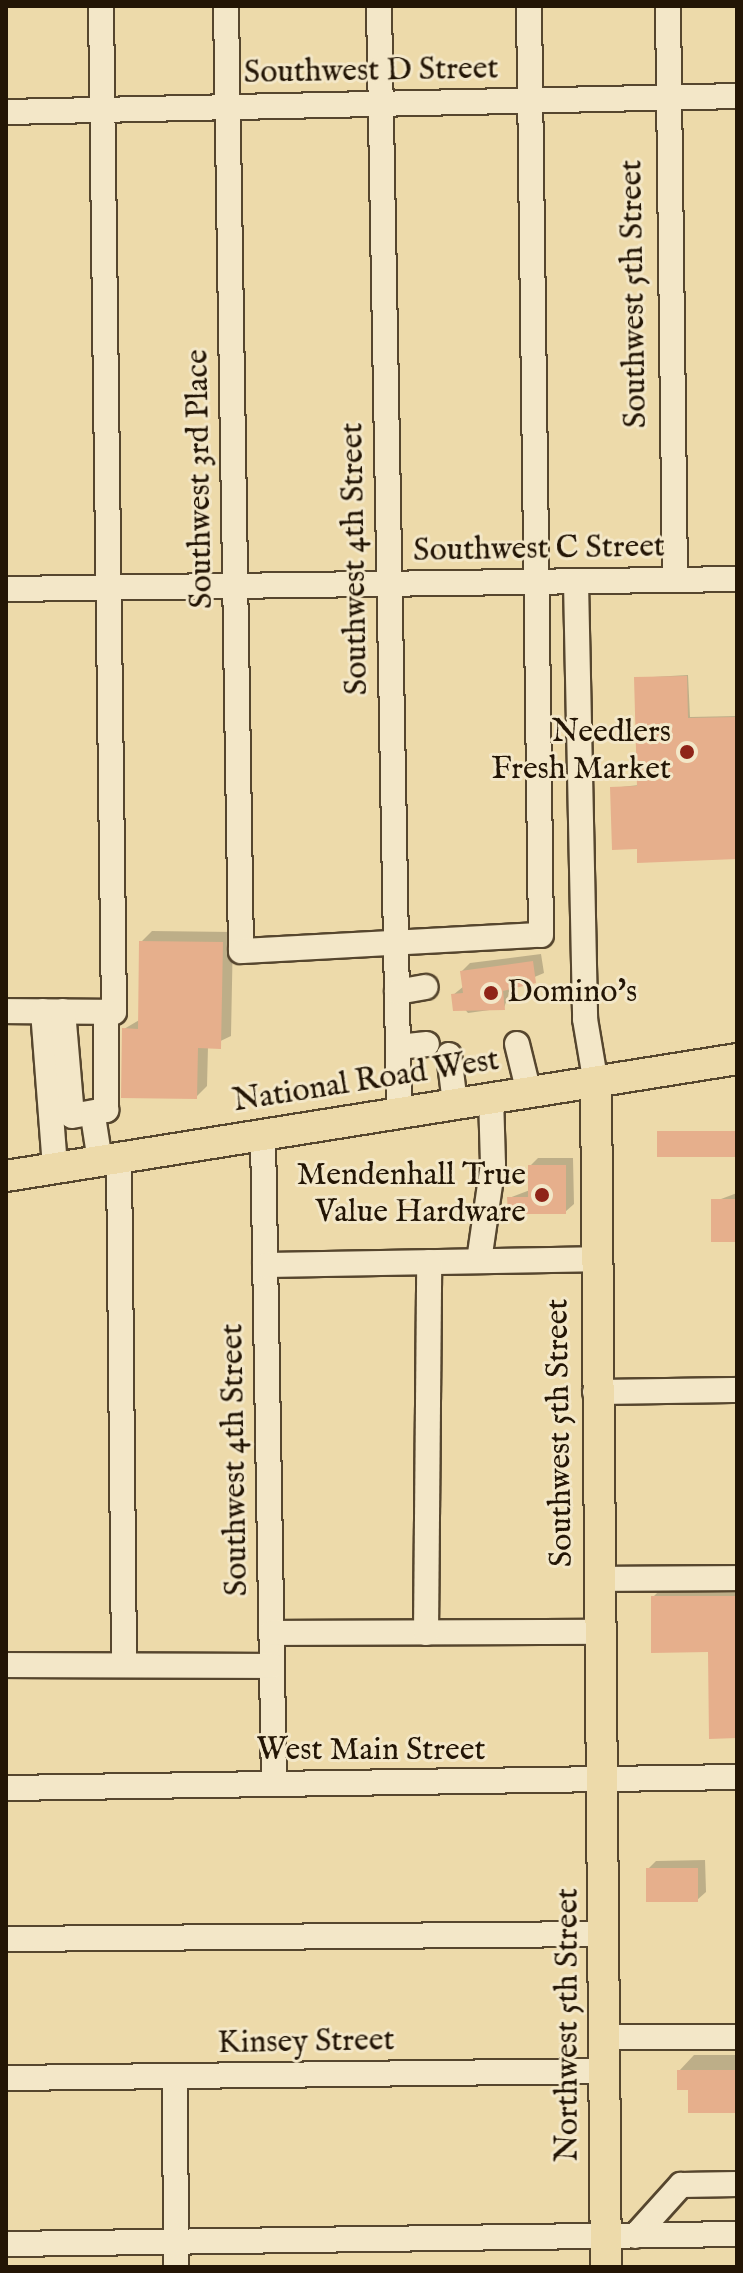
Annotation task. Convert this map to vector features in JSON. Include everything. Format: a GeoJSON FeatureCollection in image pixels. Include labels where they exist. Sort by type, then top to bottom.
{"type":"FeatureCollection","features":[{"type":"Feature","properties":{"kind":"main road","name":"National Road West"},"geometry":{"type":"LineString","coordinates":[[6,1176],[263,1136],[399,1111],[596,1084],[737,1059]]}},
{"type":"Feature","properties":{"kind":"main road","name":"Southwest 5th Street"},"geometry":{"type":"LineString","coordinates":[[596,1084],[595,1392],[602,1782]]}},
{"type":"Feature","properties":{"kind":"main road","name":"Northwest 5th Street"},"geometry":{"type":"LineString","coordinates":[[602,1782],[607,2071],[616,2247]]}},
{"type":"Feature","properties":{"kind":"street"},"geometry":{"type":"LineString","coordinates":[[6,1011],[114,1012],[101,6]]}},
{"type":"Feature","properties":{"kind":"street","name":"Southwest 3rd Place"},"geometry":{"type":"LineString","coordinates":[[226,6],[241,951],[395,943]]}},
{"type":"Feature","properties":{"kind":"street","name":"Southwest 4th Street"},"geometry":{"type":"LineString","coordinates":[[379,6],[399,1111]]}},
{"type":"Feature","properties":{"kind":"street"},"geometry":{"type":"LineString","coordinates":[[395,943],[541,935],[529,6]]}},
{"type":"Feature","properties":{"kind":"street","name":"Southwest 5th Street"},"geometry":{"type":"LineString","coordinates":[[668,6],[675,580]]}},
{"type":"Feature","properties":{"kind":"street","name":"Southwest D Street"},"geometry":{"type":"LineString","coordinates":[[6,112],[737,96]]}},
{"type":"Feature","properties":{"kind":"street","name":"Southwest C Street"},"geometry":{"type":"LineString","coordinates":[[6,589],[737,579]]}},
{"type":"Feature","properties":{"kind":"street"},"geometry":{"type":"LineString","coordinates":[[576,582],[585,1019],[596,1084]]}},
{"type":"Feature","properties":{"kind":"street"},"geometry":{"type":"LineString","coordinates":[[397,992],[426,987]]}},
{"type":"Feature","properties":{"kind":"street"},"geometry":{"type":"LineString","coordinates":[[53,1011],[68,1112],[93,1116],[107,1106],[106,1011]]}},
{"type":"Feature","properties":{"kind":"street"},"geometry":{"type":"LineString","coordinates":[[53,1011],[55,1168]]}},
{"type":"Feature","properties":{"kind":"street"},"geometry":{"type":"LineString","coordinates":[[398,1047],[427,1044]]}},
{"type":"Feature","properties":{"kind":"street"},"geometry":{"type":"LineString","coordinates":[[517,1044],[529,1093]]}},
{"type":"Feature","properties":{"kind":"street"},"geometry":{"type":"LineString","coordinates":[[449,1055],[455,1103]]}},
{"type":"Feature","properties":{"kind":"street"},"geometry":{"type":"LineString","coordinates":[[479,1261],[494,1154],[491,1098]]}},
{"type":"Feature","properties":{"kind":"street"},"geometry":{"type":"LineString","coordinates":[[93,1116],[110,1159],[124,1665]]}},
{"type":"Feature","properties":{"kind":"street","name":"Southwest 4th Street"},"geometry":{"type":"LineString","coordinates":[[263,1136],[274,1783]]}},
{"type":"Feature","properties":{"kind":"street"},"geometry":{"type":"LineString","coordinates":[[265,1265],[596,1259]]}},
{"type":"Feature","properties":{"kind":"street"},"geometry":{"type":"LineString","coordinates":[[426,1633],[429,1262]]}},
{"type":"Feature","properties":{"kind":"street"},"geometry":{"type":"LineString","coordinates":[[595,1392],[737,1390]]}},
{"type":"Feature","properties":{"kind":"street"},"geometry":{"type":"LineString","coordinates":[[599,1579],[737,1578]]}},
{"type":"Feature","properties":{"kind":"street"},"geometry":{"type":"LineString","coordinates":[[271,1633],[600,1632]]}},
{"type":"Feature","properties":{"kind":"street"},"geometry":{"type":"LineString","coordinates":[[6,1665],[272,1666]]}},
{"type":"Feature","properties":{"kind":"street","name":"West Main Street"},"geometry":{"type":"LineString","coordinates":[[6,1788],[602,1782],[737,1777]]}},
{"type":"Feature","properties":{"kind":"street"},"geometry":{"type":"LineString","coordinates":[[6,1939],[605,1934]]}},
{"type":"Feature","properties":{"kind":"street"},"geometry":{"type":"LineString","coordinates":[[607,2037],[737,2037]]}},
{"type":"Feature","properties":{"kind":"street","name":"Kinsey Street"},"geometry":{"type":"LineString","coordinates":[[6,2078],[607,2071]]}},
{"type":"Feature","properties":{"kind":"street"},"geometry":{"type":"LineString","coordinates":[[175,2076],[176,2267]]}},
{"type":"Feature","properties":{"kind":"street"},"geometry":{"type":"LineString","coordinates":[[616,2247],[681,2185],[737,2184]]}},
{"type":"Feature","properties":{"kind":"street"},"geometry":{"type":"LineString","coordinates":[[6,2244],[176,2241],[616,2247],[737,2234]]}},
{"type":"Feature","properties":{"kind":"building","name":"Needlers Fresh Market"},"geometry":{"type":"Polygon","coordinates":[[[687,676],[688,718],[737,717],[737,859],[637,863],[637,849],[612,850],[610,787],[637,786],[634,677],[687,676]]]}},
{"type":"Feature","properties":{"kind":"building"},"geometry":{"type":"Polygon","coordinates":[[[139,941],[223,942],[221,1049],[198,1048],[197,1099],[121,1098],[122,1028],[138,1029],[139,941]]]}},
{"type":"Feature","properties":{"kind":"building"},"geometry":{"type":"Polygon","coordinates":[[[533,961],[536,983],[503,991],[505,1010],[453,1011],[451,994],[463,993],[460,971],[533,961]]]}},
{"type":"Feature","properties":{"kind":"building"},"geometry":{"type":"Polygon","coordinates":[[[657,1131],[737,1131],[737,1157],[657,1157],[657,1131]]]}},
{"type":"Feature","properties":{"kind":"building"},"geometry":{"type":"Polygon","coordinates":[[[528,1165],[566,1165],[566,1214],[508,1214],[507,1197],[528,1197],[528,1165]]]}},
{"type":"Feature","properties":{"kind":"building"},"geometry":{"type":"Polygon","coordinates":[[[711,1199],[737,1199],[737,1242],[711,1242],[711,1199]]]}},
{"type":"Feature","properties":{"kind":"building"},"geometry":{"type":"Polygon","coordinates":[[[651,1596],[737,1596],[737,1738],[709,1739],[708,1652],[651,1653],[651,1596]]]}},
{"type":"Feature","properties":{"kind":"building"},"geometry":{"type":"Polygon","coordinates":[[[646,1868],[698,1868],[698,1902],[646,1902],[646,1868]]]}},
{"type":"Feature","properties":{"kind":"building"},"geometry":{"type":"Polygon","coordinates":[[[677,2070],[737,2070],[737,2113],[688,2113],[688,2090],[677,2090],[677,2070]]]}},
{"type":"Feature","properties":{"kind":"place","name":"Needlers Fresh Market"},"geometry":{"type":"Point","coordinates":[687,752]}},
{"type":"Feature","properties":{"kind":"place","name":"Domino's"},"geometry":{"type":"Point","coordinates":[491,993]}},
{"type":"Feature","properties":{"kind":"place","name":"Mendenhall True Value Hardware"},"geometry":{"type":"Point","coordinates":[542,1195]}}]}
